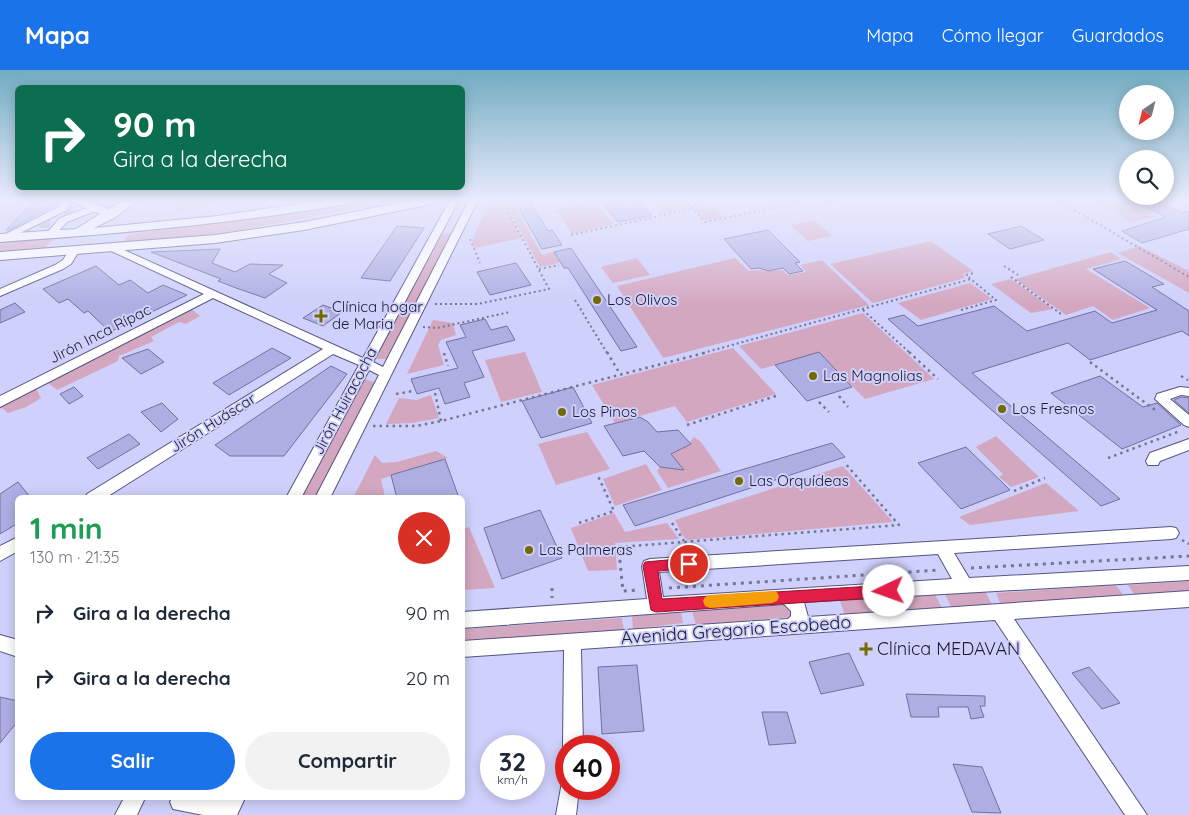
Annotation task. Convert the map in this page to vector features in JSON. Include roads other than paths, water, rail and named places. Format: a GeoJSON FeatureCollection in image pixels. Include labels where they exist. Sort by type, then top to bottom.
{"type":"FeatureCollection","features":[{"type":"Feature","properties":{"kind":"main road"},"geometry":{"type":"LineString","coordinates":[[2,238],[17,235]]}},
{"type":"Feature","properties":{"kind":"main road"},"geometry":{"type":"LineString","coordinates":[[74,251],[70,241],[76,235]]}},
{"type":"Feature","properties":{"kind":"main road"},"geometry":{"type":"LineString","coordinates":[[91,250],[100,235]]}},
{"type":"Feature","properties":{"kind":"main road"},"geometry":{"type":"LineString","coordinates":[[0,256],[91,250],[239,235]]}},
{"type":"Feature","properties":{"kind":"street","name":"Jirón Huiracocha"},"geometry":{"type":"LineString","coordinates":[[295,495],[437,235]]}},
{"type":"Feature","properties":{"kind":"street","name":"Jirón Huiracocha"},"geometry":{"type":"LineString","coordinates":[[324,495],[456,235]]}},
{"type":"Feature","properties":{"kind":"street"},"geometry":{"type":"LineString","coordinates":[[113,248],[386,373]]}},
{"type":"Feature","properties":{"kind":"street"},"geometry":{"type":"LineString","coordinates":[[0,293],[59,268],[67,262],[74,251]]}},
{"type":"Feature","properties":{"kind":"street","name":"Jirón Inca Rípac"},"geometry":{"type":"LineString","coordinates":[[0,402],[214,294]]}},
{"type":"Feature","properties":{"kind":"street","name":"Jirón Huáscar"},"geometry":{"type":"LineString","coordinates":[[97,495],[334,348]]}},
{"type":"Feature","properties":{"kind":"street"},"geometry":{"type":"LineString","coordinates":[[1189,392],[1180,391],[1161,399],[1189,422]]}},
{"type":"Feature","properties":{"kind":"street"},"geometry":{"type":"LineString","coordinates":[[1153,461],[1155,457],[1189,444]]}},
{"type":"Feature","properties":{"kind":"street"},"geometry":{"type":"LineString","coordinates":[[656,605],[650,566],[1171,533]]}},
{"type":"Feature","properties":{"kind":"street"},"geometry":{"type":"LineString","coordinates":[[0,554],[15,545]]}},
{"type":"Feature","properties":{"kind":"street"},"geometry":{"type":"LineString","coordinates":[[942,547],[965,587]]}},
{"type":"Feature","properties":{"kind":"street","name":"Avenida Gregorio Escobedo"},"geometry":{"type":"LineString","coordinates":[[465,620],[786,596],[1189,573]]}},
{"type":"Feature","properties":{"kind":"street"},"geometry":{"type":"LineString","coordinates":[[812,595],[808,602],[808,610],[814,618],[823,624]]}},
{"type":"Feature","properties":{"kind":"street"},"geometry":{"type":"LineString","coordinates":[[786,596],[796,603],[800,614],[800,619],[792,626]]}},
{"type":"Feature","properties":{"kind":"street","name":"Avenida Gregorio Escobedo"},"geometry":{"type":"LineString","coordinates":[[465,649],[1189,598]]}},
{"type":"Feature","properties":{"kind":"street"},"geometry":{"type":"LineString","coordinates":[[999,612],[1137,815]]}},
{"type":"Feature","properties":{"kind":"street"},"geometry":{"type":"LineString","coordinates":[[572,641],[573,735]]}},
{"type":"Feature","properties":{"kind":"street"},"geometry":{"type":"LineString","coordinates":[[0,643],[15,648]]}},
{"type":"Feature","properties":{"kind":"street"},"geometry":{"type":"LineString","coordinates":[[125,815],[134,800]]}},
{"type":"Feature","properties":{"kind":"street"},"geometry":{"type":"LineString","coordinates":[[181,800],[180,802],[230,808],[234,800]]}},
{"type":"Feature","properties":{"kind":"street"},"geometry":{"type":"LineString","coordinates":[[566,815],[568,800]]}},
{"type":"Feature","properties":{"kind":"place","name":"Los Olivos"},"geometry":{"type":"Point","coordinates":[597,300]}},
{"type":"Feature","properties":{"kind":"place","name":"Clínica hogar de Maria"},"geometry":{"type":"Point","coordinates":[321,316]}},
{"type":"Feature","properties":{"kind":"place","name":"Las Magnolias"},"geometry":{"type":"Point","coordinates":[813,376]}},
{"type":"Feature","properties":{"kind":"place","name":"Los Fresnos"},"geometry":{"type":"Point","coordinates":[1002,409]}},
{"type":"Feature","properties":{"kind":"place","name":"Los Pinos"},"geometry":{"type":"Point","coordinates":[562,412]}},
{"type":"Feature","properties":{"kind":"place","name":"Las Orquídeas"},"geometry":{"type":"Point","coordinates":[739,481]}},
{"type":"Feature","properties":{"kind":"place","name":"Las Palmeras"},"geometry":{"type":"Point","coordinates":[529,550]}},
{"type":"Feature","properties":{"kind":"place","name":"Clínica MEDAVAN"},"geometry":{"type":"Point","coordinates":[866,649]}}]}
